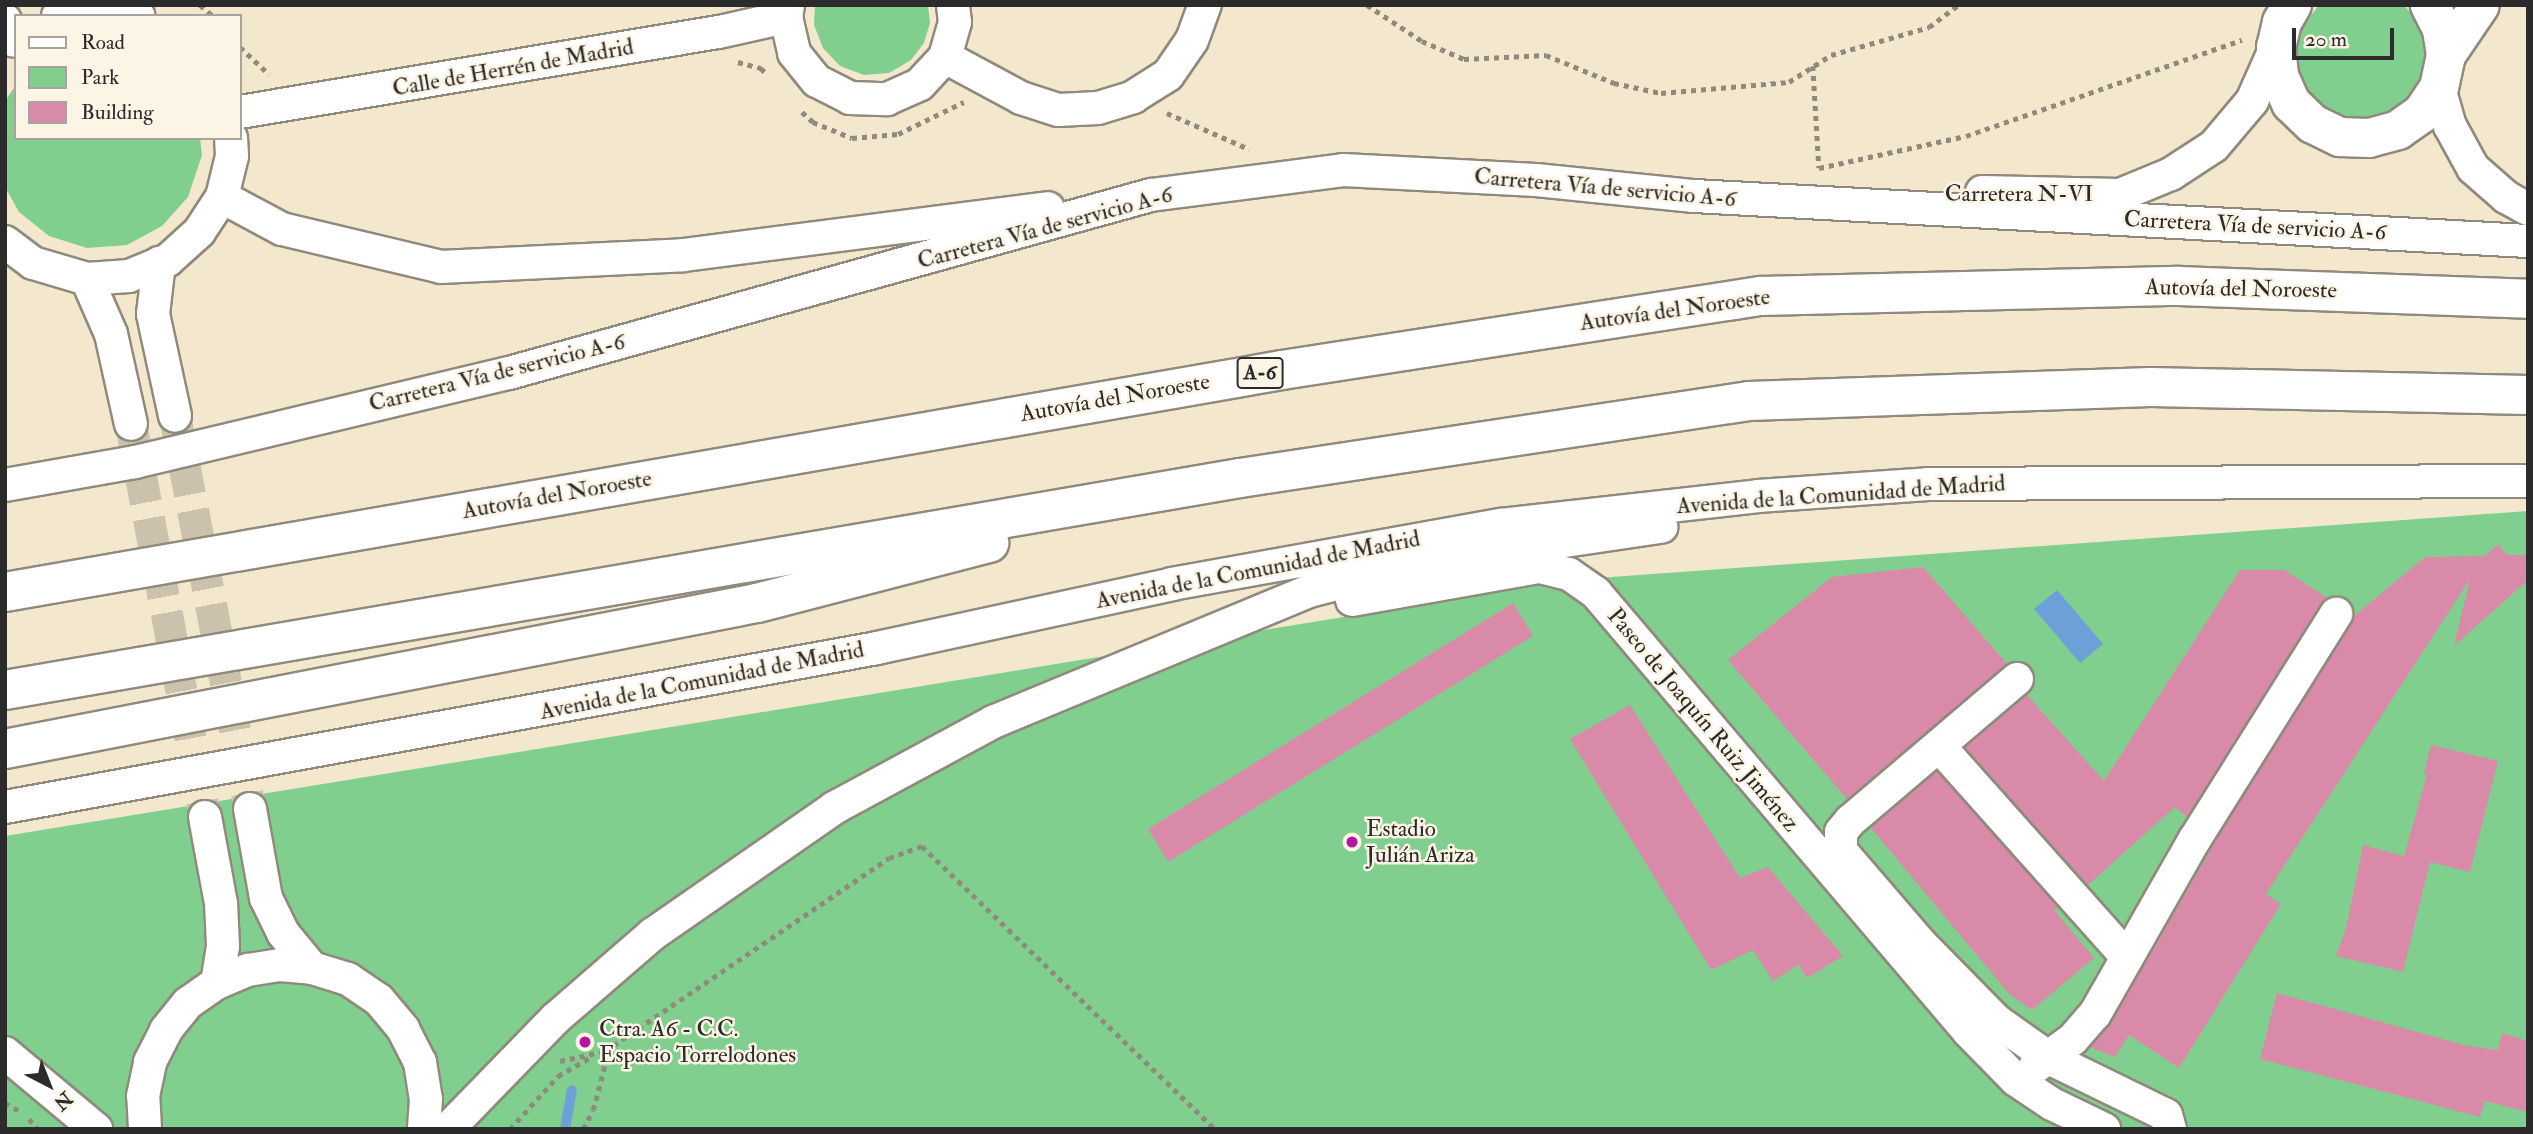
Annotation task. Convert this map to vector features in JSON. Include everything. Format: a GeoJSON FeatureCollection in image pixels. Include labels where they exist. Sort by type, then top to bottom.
{"type":"FeatureCollection","features":[{"type":"Feature","properties":{"kind":"main road"},"geometry":{"type":"LineString","coordinates":[[2292,5],[2282,22],[2262,38],[2291,103],[2312,124],[2340,137],[2370,138],[2398,130],[2422,113],[2480,5]]}},
{"type":"Feature","properties":{"kind":"main road"},"geometry":{"type":"LineString","coordinates":[[2430,5],[2442,29],[2442,72]]}},
{"type":"Feature","properties":{"kind":"main road","name":"Autovía del Noroeste"},"geometry":{"type":"LineString","coordinates":[[5,592],[1282,370],[1760,296],[2179,286],[2528,299]]}},
{"type":"Feature","properties":{"kind":"main road"},"geometry":{"type":"LineString","coordinates":[[5,690],[1240,478],[1749,401],[2151,387],[2528,395]]}},
{"type":"Feature","properties":{"kind":"main road"},"geometry":{"type":"LineString","coordinates":[[5,749],[757,603],[1240,478]]}},
{"type":"Feature","properties":{"kind":"street"},"geometry":{"type":"LineString","coordinates":[[787,11],[794,53],[817,81],[850,98],[887,99],[920,84],[945,57],[956,22],[953,5]]}},
{"type":"Feature","properties":{"kind":"street"},"geometry":{"type":"LineString","coordinates":[[945,57],[1020,98],[1058,110],[1098,108],[1133,97],[1168,75],[1192,40],[1205,5]]}},
{"type":"Feature","properties":{"kind":"street"},"geometry":{"type":"LineString","coordinates":[[60,12],[99,9],[127,14]]}},
{"type":"Feature","properties":{"kind":"street","name":"Calle de Herrén de Madrid"},"geometry":{"type":"LineString","coordinates":[[242,112],[719,32],[787,11]]}},
{"type":"Feature","properties":{"kind":"street","name":"Carretera N-VI"},"geometry":{"type":"LineString","coordinates":[[1694,197],[2037,191],[2120,195],[2171,174],[2214,146],[2252,101],[2262,38]]}},
{"type":"Feature","properties":{"kind":"street"},"geometry":{"type":"LineString","coordinates":[[2442,72],[2451,127],[2473,168],[2506,197],[2528,209]]}},
{"type":"Feature","properties":{"kind":"street"},"geometry":{"type":"LineString","coordinates":[[5,243],[33,263],[87,279],[129,276],[159,263],[185,248],[222,197],[232,156],[231,140]]}},
{"type":"Feature","properties":{"kind":"street","name":"Carretera Vía de servicio A-6"},"geometry":{"type":"LineString","coordinates":[[5,485],[135,462],[509,373],[1151,195],[1343,170],[1536,180],[1694,197],[2528,241]]}},
{"type":"Feature","properties":{"kind":"street"},"geometry":{"type":"LineString","coordinates":[[222,197],[282,229],[441,267],[683,255],[1151,195]]}},
{"type":"Feature","properties":{"kind":"street"},"geometry":{"type":"LineString","coordinates":[[159,263],[153,314],[175,416]]}},
{"type":"Feature","properties":{"kind":"street"},"geometry":{"type":"LineString","coordinates":[[87,279],[111,334],[131,425]]}},
{"type":"Feature","properties":{"kind":"street","name":"Avenida de la Comunidad de Madrid"},"geometry":{"type":"LineString","coordinates":[[5,807],[850,653],[1319,556],[1501,525],[1758,496],[1928,485],[2528,481]]}},
{"type":"Feature","properties":{"kind":"street"},"geometry":{"type":"LineString","coordinates":[[448,1129],[556,1018],[653,934],[834,808],[993,722],[1197,635],[1309,591],[1423,562],[1655,529],[1758,496]]}},
{"type":"Feature","properties":{"kind":"street","name":"Paseo de Joaquín Ruiz Jiménez"},"geometry":{"type":"LineString","coordinates":[[1197,635],[1504,571],[1540,567],[1569,574],[1596,593],[1863,912],[2016,1080],[2052,1104],[2104,1129]]}},
{"type":"Feature","properties":{"kind":"street"},"geometry":{"type":"LineString","coordinates":[[2016,1080],[2049,1058],[2095,1014],[2195,839],[2336,614]]}},
{"type":"Feature","properties":{"kind":"street"},"geometry":{"type":"LineString","coordinates":[[2017,679],[1850,821],[1841,832],[1841,851],[1921,944],[1988,1011],[2049,1058],[2166,1115],[2170,1129]]}},
{"type":"Feature","properties":{"kind":"street"},"geometry":{"type":"LineString","coordinates":[[1939,746],[2127,957]]}},
{"type":"Feature","properties":{"kind":"street"},"geometry":{"type":"LineString","coordinates":[[250,809],[266,898],[283,933],[312,968]]}},
{"type":"Feature","properties":{"kind":"street"},"geometry":{"type":"LineString","coordinates":[[205,817],[221,903],[223,946],[217,983]]}},
{"type":"Feature","properties":{"kind":"street"},"geometry":{"type":"LineString","coordinates":[[145,1129],[143,1096],[160,1041],[188,1003],[217,983],[258,968],[312,968],[348,979],[379,1000],[403,1028],[420,1062],[426,1099],[424,1129]]}},
{"type":"Feature","properties":{"kind":"street"},"geometry":{"type":"LineString","coordinates":[[5,1053],[96,1129]]}},
{"type":"Feature","properties":{"kind":"path"},"geometry":{"type":"LineString","coordinates":[[1367,5],[1422,41],[1464,59],[1546,55],[1614,83],[1661,93],[1789,82],[1831,55],[1929,27],[1958,5]]}},
{"type":"Feature","properties":{"kind":"path"},"geometry":{"type":"LineString","coordinates":[[1806,169],[1966,135],[2243,40],[2262,38]]}},
{"type":"Feature","properties":{"kind":"path"},"geometry":{"type":"LineString","coordinates":[[242,49],[274,78]]}},
{"type":"Feature","properties":{"kind":"path"},"geometry":{"type":"LineString","coordinates":[[724,58],[761,68],[769,78]]}},
{"type":"Feature","properties":{"kind":"path"},"geometry":{"type":"LineString","coordinates":[[1813,66],[1819,168]]}},
{"type":"Feature","properties":{"kind":"path"},"geometry":{"type":"LineString","coordinates":[[793,105],[813,122],[852,138],[898,134],[933,120],[971,97]]}},
{"type":"Feature","properties":{"kind":"path"},"geometry":{"type":"LineString","coordinates":[[1155,108],[1256,152]]}},
{"type":"Feature","properties":{"kind":"path"},"geometry":{"type":"LineString","coordinates":[[510,1129],[558,1076],[889,858],[922,846],[1214,1129]]}},
{"type":"Feature","properties":{"kind":"path"},"geometry":{"type":"LineString","coordinates":[[583,1129],[593,1110],[610,1044]]}},
{"type":"Feature","properties":{"kind":"green space"},"geometry":{"type":"Polygon","coordinates":[[[815,5],[928,5],[930,23],[924,43],[911,60],[889,73],[864,75],[840,66],[823,48],[814,25],[815,5]]]}},
{"type":"Feature","properties":{"kind":"green space"},"geometry":{"type":"Polygon","coordinates":[[[2319,5],[2405,6],[2421,27],[2426,52],[2422,78],[2407,100],[2386,114],[2361,119],[2336,115],[2314,100],[2300,79],[2296,55],[2300,30],[2319,5]]]}},
{"type":"Feature","properties":{"kind":"green space"},"geometry":{"type":"Polygon","coordinates":[[[14,88],[14,140],[200,140],[202,155],[188,197],[162,226],[127,245],[87,248],[49,236],[19,212],[5,187],[5,101],[14,88]]]}},
{"type":"Feature","properties":{"kind":"green space"},"geometry":{"type":"Polygon","coordinates":[[[2528,511],[2528,1129],[5,1129],[5,836],[1570,580],[2528,511]]]}},
{"type":"Feature","properties":{"kind":"water"},"geometry":{"type":"Polygon","coordinates":[[[2057,590],[2103,644],[2080,663],[2034,609],[2057,590]]]}},
{"type":"Feature","properties":{"kind":"building"},"geometry":{"type":"Polygon","coordinates":[[[2498,544],[2507,555],[2528,555],[2528,580],[2454,646],[2470,579],[2266,894],[2281,904],[2179,1068],[2129,1035],[2115,1057],[2090,1047],[2111,1023],[2217,839],[2354,616],[2425,557],[2485,556],[2498,544]]]}},
{"type":"Feature","properties":{"kind":"building"},"geometry":{"type":"Polygon","coordinates":[[[1923,567],[2007,664],[1847,799],[1728,660],[1832,577],[1923,567]]]}},
{"type":"Feature","properties":{"kind":"building"},"geometry":{"type":"Polygon","coordinates":[[[2240,570],[2284,570],[2327,598],[2187,817],[2175,807],[2088,885],[1965,747],[2027,695],[2104,781],[2240,570]]]}},
{"type":"Feature","properties":{"kind":"building"},"geometry":{"type":"Polygon","coordinates":[[[1513,603],[1533,636],[1168,862],[1148,829],[1513,603]]]}},
{"type":"Feature","properties":{"kind":"building"},"geometry":{"type":"Polygon","coordinates":[[[1630,705],[1740,878],[1768,867],[1843,956],[1807,978],[1798,965],[1773,981],[1753,950],[1711,970],[1570,739],[1630,705]]]}},
{"type":"Feature","properties":{"kind":"building"},"geometry":{"type":"Polygon","coordinates":[[[2431,745],[2498,761],[2470,872],[2430,862],[2403,972],[2336,956],[2346,928],[2363,845],[2404,856],[2427,775],[2424,773],[2431,745]]]}},
{"type":"Feature","properties":{"kind":"building"},"geometry":{"type":"Polygon","coordinates":[[[1937,771],[2058,907],[2054,910],[2094,958],[2032,1010],[2010,995],[1871,828],[1937,771]]]}},
{"type":"Feature","properties":{"kind":"building"},"geometry":{"type":"Polygon","coordinates":[[[2277,993],[2468,1046],[2498,1050],[2502,1033],[2528,1041],[2528,1112],[2485,1101],[2480,1117],[2260,1059],[2277,993]]]}},
{"type":"Feature","properties":{"kind":"waterway"},"geometry":{"type":"LineString","coordinates":[[565,1129],[572,1091]]}},
{"type":"Feature","properties":{"kind":"tunnel"},"geometry":{"type":"LineString","coordinates":[[175,416],[250,809]]}},
{"type":"Feature","properties":{"kind":"tunnel"},"geometry":{"type":"LineString","coordinates":[[131,424],[205,817]]}},
{"type":"Feature","properties":{"kind":"place","name":"Estadio Julián Ariza"},"geometry":{"type":"Point","coordinates":[1352,842]}},
{"type":"Feature","properties":{"kind":"place","name":"Ctra. A6 - C.C. Espacio Torrelodones"},"geometry":{"type":"Point","coordinates":[585,1042]}}]}
